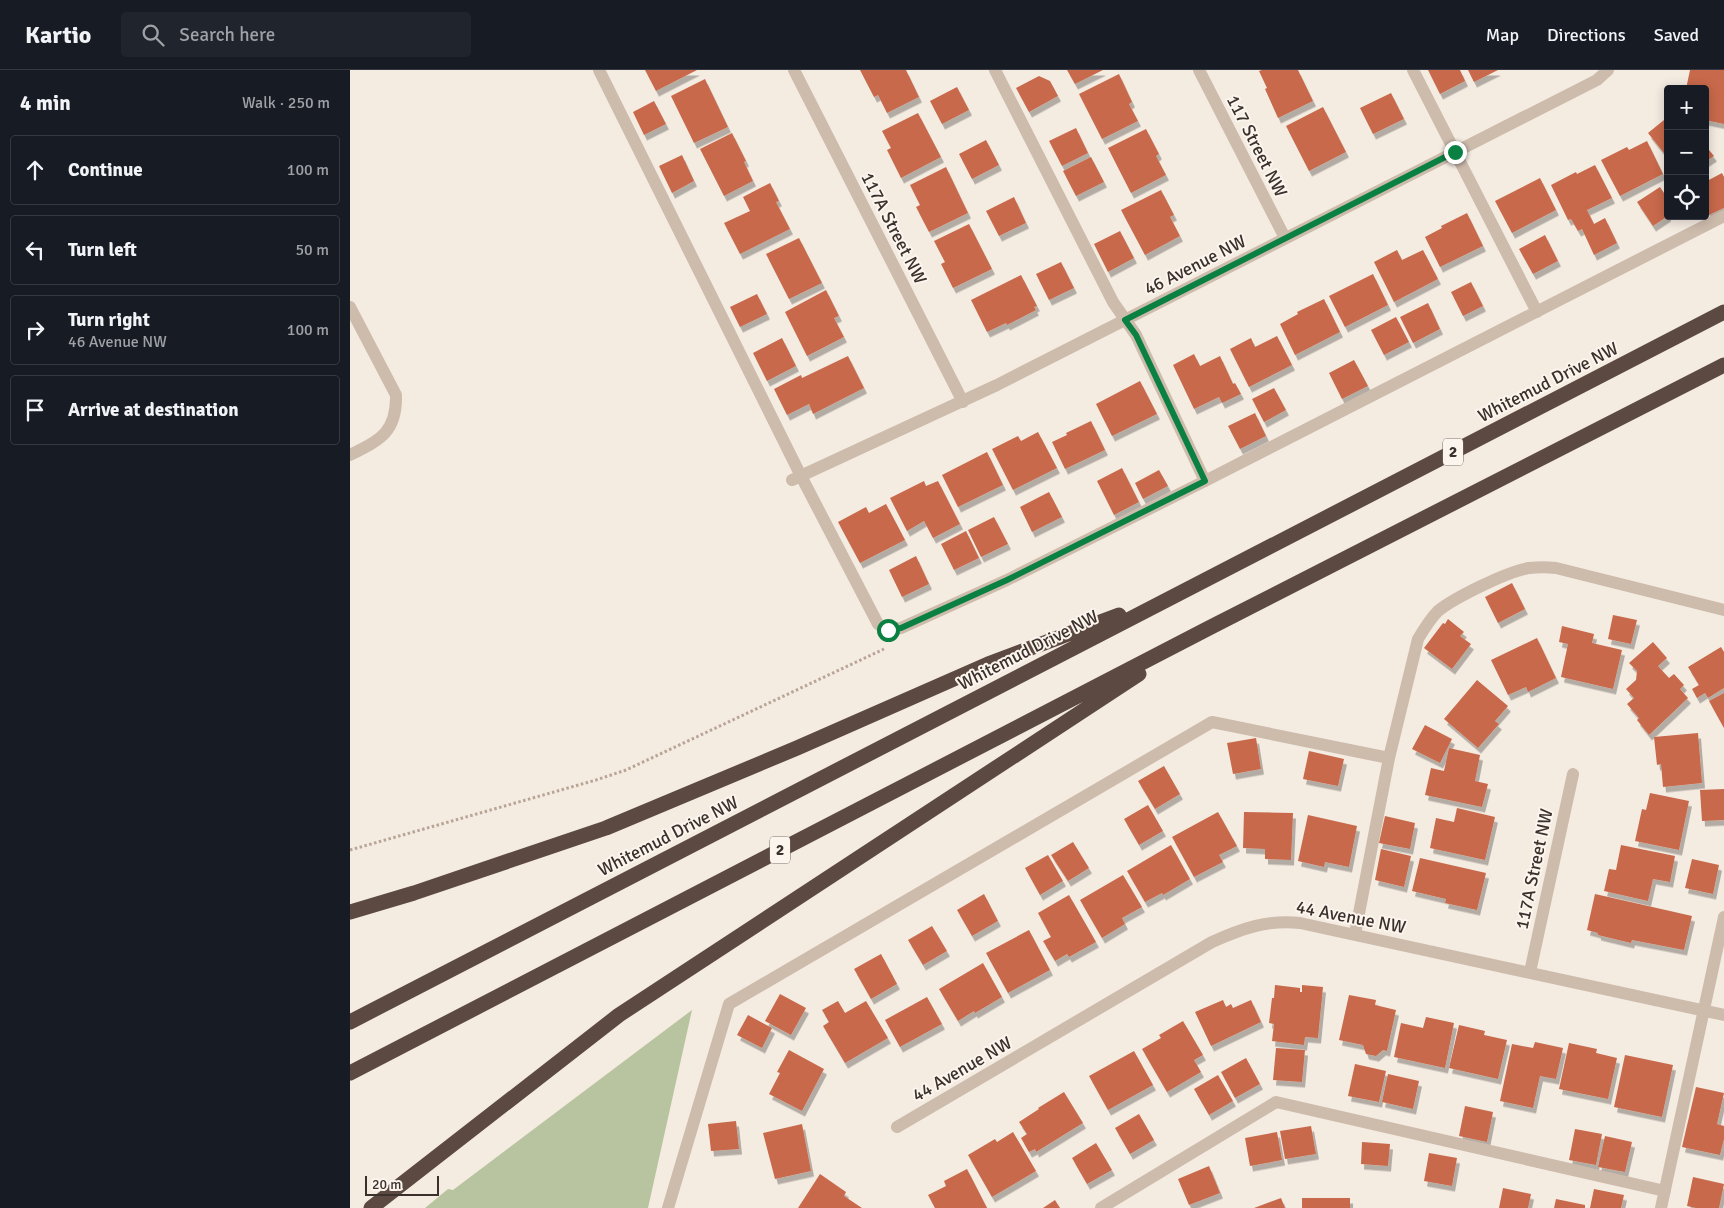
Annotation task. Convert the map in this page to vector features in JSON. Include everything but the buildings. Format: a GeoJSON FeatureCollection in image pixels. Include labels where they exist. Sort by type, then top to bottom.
{"type":"FeatureCollection","features":[{"type":"Feature","properties":{"kind":"highway","name":"Whitemud Drive NW"},"geometry":{"type":"LineString","coordinates":[[350,1022],[1724,312]]}},
{"type":"Feature","properties":{"kind":"highway","name":"2"},"geometry":{"type":"LineString","coordinates":[[350,1073],[1209,628],[1724,364]]}},
{"type":"Feature","properties":{"kind":"highway"},"geometry":{"type":"LineString","coordinates":[[350,912],[414,893],[606,828],[798,748],[988,664],[1181,592]]}},
{"type":"Feature","properties":{"kind":"highway"},"geometry":{"type":"LineString","coordinates":[[372,1208],[619,1015],[1209,628]]}},
{"type":"Feature","properties":{"kind":"street"},"geometry":{"type":"LineString","coordinates":[[598,70],[796,478],[878,624],[888,630],[901,628],[1007,580],[1724,216]]}},
{"type":"Feature","properties":{"kind":"street","name":"117A Street NW"},"geometry":{"type":"LineString","coordinates":[[794,70],[963,402]]}},
{"type":"Feature","properties":{"kind":"street"},"geometry":{"type":"LineString","coordinates":[[995,70],[1113,302],[1136,335],[1205,481]]}},
{"type":"Feature","properties":{"kind":"street","name":"117 Street NW"},"geometry":{"type":"LineString","coordinates":[[1199,70],[1285,238]]}},
{"type":"Feature","properties":{"kind":"street"},"geometry":{"type":"LineString","coordinates":[[1414,70],[1537,312]]}},
{"type":"Feature","properties":{"kind":"street","name":"46 Avenue NW"},"geometry":{"type":"LineString","coordinates":[[796,478],[963,402],[1597,80],[1608,70]]}},
{"type":"Feature","properties":{"kind":"street"},"geometry":{"type":"LineString","coordinates":[[350,307],[396,395],[394,420],[386,432],[376,442],[350,455]]}},
{"type":"Feature","properties":{"kind":"street"},"geometry":{"type":"LineString","coordinates":[[1355,934],[1390,758],[1418,639],[1427,624],[1438,612],[1454,600],[1508,574],[1527,568],[1543,567],[1556,568],[1724,610]]}},
{"type":"Feature","properties":{"kind":"street"},"geometry":{"type":"LineString","coordinates":[[668,1208],[729,1004],[1212,722],[1390,758]]}},
{"type":"Feature","properties":{"kind":"street","name":"117A Street NW"},"geometry":{"type":"LineString","coordinates":[[1530,972],[1573,774]]}},
{"type":"Feature","properties":{"kind":"street"},"geometry":{"type":"LineString","coordinates":[[1661,1208],[1724,917]]}},
{"type":"Feature","properties":{"kind":"street","name":"44 Avenue NW"},"geometry":{"type":"LineString","coordinates":[[897,1127],[1212,942],[1233,932],[1261,924],[1287,921],[1355,934],[1724,1014]]}},
{"type":"Feature","properties":{"kind":"street"},"geometry":{"type":"LineString","coordinates":[[1101,1208],[1276,1102],[1665,1191]]}},
{"type":"Feature","properties":{"kind":"path"},"geometry":{"type":"LineString","coordinates":[[350,850],[626,770],[880,650]]}},
{"type":"Feature","properties":{"kind":"green space"},"geometry":{"type":"Polygon","coordinates":[[[692,1010],[648,1208],[425,1208],[448,1189],[453,1190],[692,1010]]]}},
{"type":"Feature","properties":{"kind":"route"},"geometry":{"type":"LineString","coordinates":[[888,630],[901,628],[1007,580],[1205,481],[1136,335],[1125,320],[1455,152]]}}]}
